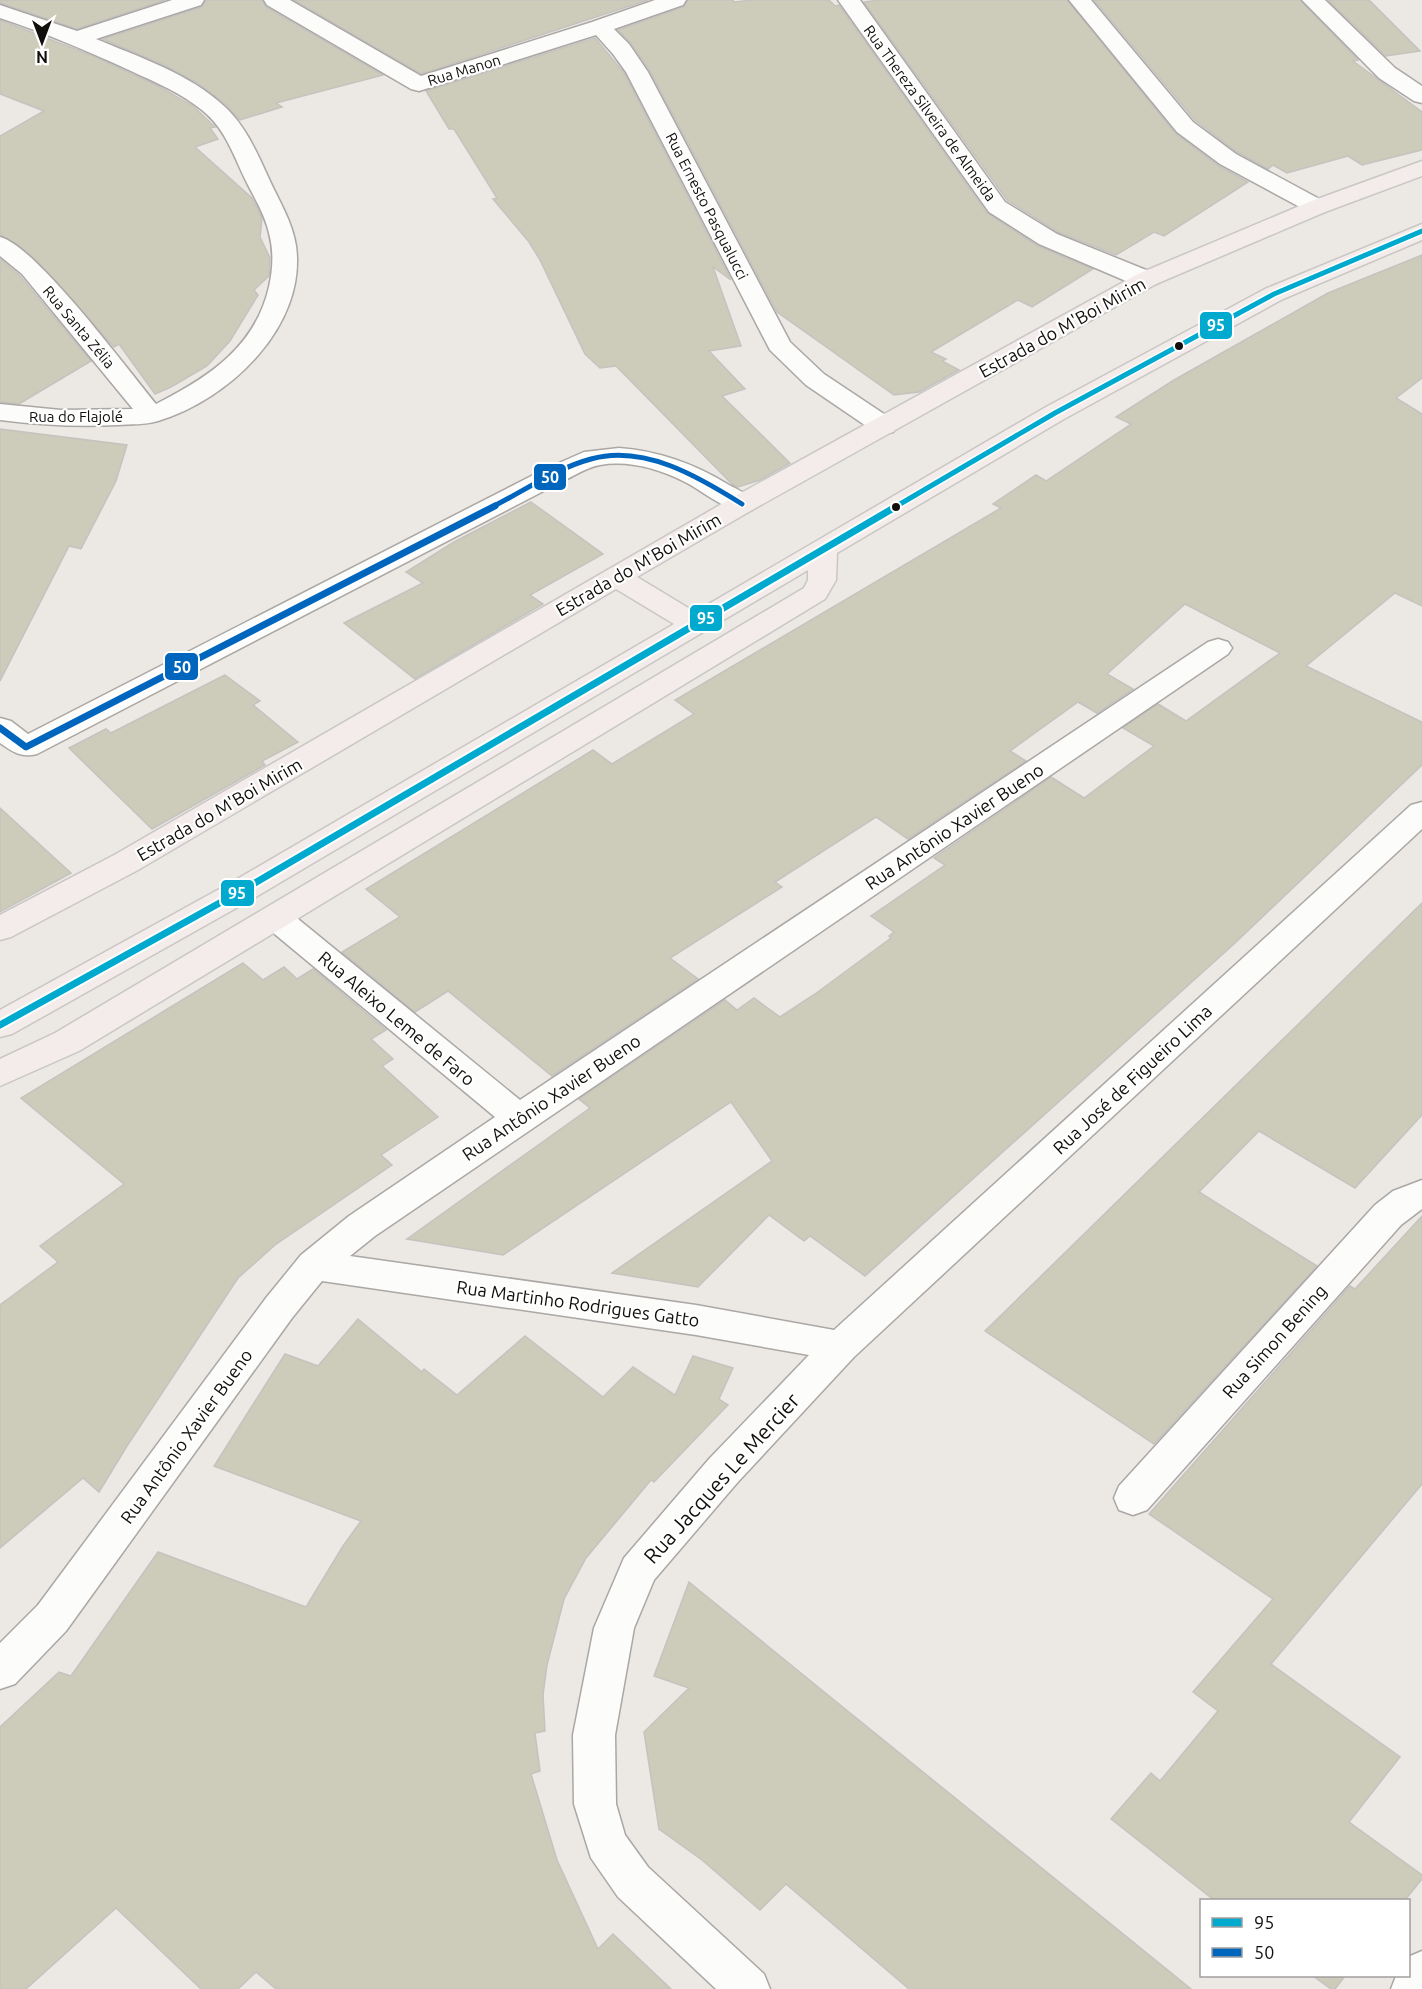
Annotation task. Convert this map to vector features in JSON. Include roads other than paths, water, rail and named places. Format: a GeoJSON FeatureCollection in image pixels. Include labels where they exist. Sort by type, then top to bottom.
{"type":"FeatureCollection","features":[{"type":"Feature","properties":{"kind":"main road","name":"Estrada do M'Boi Mirim"},"geometry":{"type":"LineString","coordinates":[[0,929],[127,862],[742,504],[1147,279],[1317,207],[1422,168]]}},
{"type":"Feature","properties":{"kind":"main road"},"geometry":{"type":"LineString","coordinates":[[0,1025],[243,890],[823,547],[1186,340],[1274,294],[1422,231]]}},
{"type":"Feature","properties":{"kind":"main road"},"geometry":{"type":"LineString","coordinates":[[0,1073],[67,1041],[276,918],[815,593],[822,580],[823,547]]}},
{"type":"Feature","properties":{"kind":"main road"},"geometry":{"type":"LineString","coordinates":[[616,578],[694,624]]}},
{"type":"Feature","properties":{"kind":"street"},"geometry":{"type":"LineString","coordinates":[[78,38],[193,0]]}},
{"type":"Feature","properties":{"kind":"street","name":"Rua Manon"},"geometry":{"type":"LineString","coordinates":[[275,0],[419,84],[600,27]]}},
{"type":"Feature","properties":{"kind":"street"},"geometry":{"type":"LineString","coordinates":[[600,27],[675,0]]}},
{"type":"Feature","properties":{"kind":"street","name":"Rua Thereza Silveira de Almeida"},"geometry":{"type":"LineString","coordinates":[[849,0],[997,207],[1048,239],[1147,279]]}},
{"type":"Feature","properties":{"kind":"street"},"geometry":{"type":"LineString","coordinates":[[1080,0],[1185,128],[1228,159],[1317,207]]}},
{"type":"Feature","properties":{"kind":"street"},"geometry":{"type":"LineString","coordinates":[[1313,0],[1387,73],[1422,96]]}},
{"type":"Feature","properties":{"kind":"street"},"geometry":{"type":"LineString","coordinates":[[0,11],[78,38],[184,88],[217,111],[236,133],[282,236],[284,266],[277,301],[267,326],[254,348],[236,364],[192,395],[152,415]]}},
{"type":"Feature","properties":{"kind":"street","name":"Rua Ernesto Pasqualucci"},"geometry":{"type":"LineString","coordinates":[[600,27],[621,49],[637,72],[779,345],[792,361],[820,383],[884,426]]}},
{"type":"Feature","properties":{"kind":"street","name":"Rua Santa Zélia"},"geometry":{"type":"LineString","coordinates":[[0,244],[31,269],[152,415]]}},
{"type":"Feature","properties":{"kind":"street","name":"Rua do Flajolé"},"geometry":{"type":"LineString","coordinates":[[0,412],[32,417],[83,419],[152,415]]}},
{"type":"Feature","properties":{"kind":"street"},"geometry":{"type":"LineString","coordinates":[[0,729],[26,747],[542,482],[597,457],[622,456],[666,464],[704,480],[742,504]]}},
{"type":"Feature","properties":{"kind":"street","name":"Rua Antônio Xavier Bueno"},"geometry":{"type":"LineString","coordinates":[[0,1671],[52,1618],[279,1308],[314,1264],[362,1226],[519,1118],[1218,648]]}},
{"type":"Feature","properties":{"kind":"street","name":"Rua José de Figueiro Lima"},"geometry":{"type":"LineString","coordinates":[[841,1346],[1422,812]]}},
{"type":"Feature","properties":{"kind":"street","name":"Rua Aleixo Leme de Faro"},"geometry":{"type":"LineString","coordinates":[[276,918],[519,1118]]}},
{"type":"Feature","properties":{"kind":"street","name":"Rua Simon Bening"},"geometry":{"type":"LineString","coordinates":[[1133,1498],[1388,1215],[1406,1201],[1422,1194]]}},
{"type":"Feature","properties":{"kind":"street","name":"Rua Martinho Rodrigues Gatto"},"geometry":{"type":"LineString","coordinates":[[314,1264],[696,1320],[841,1346]]}},
{"type":"Feature","properties":{"kind":"street","name":"Rua Jacques Le Mercier"},"geometry":{"type":"LineString","coordinates":[[748,1989],[633,1882],[606,1844],[595,1804],[594,1735],[614,1628],[638,1570],[723,1471],[841,1346]]}},
{"type":"Feature","properties":{"kind":"street"},"geometry":{"type":"LineString","coordinates":[[1413,1989],[1422,1973]]}}]}
